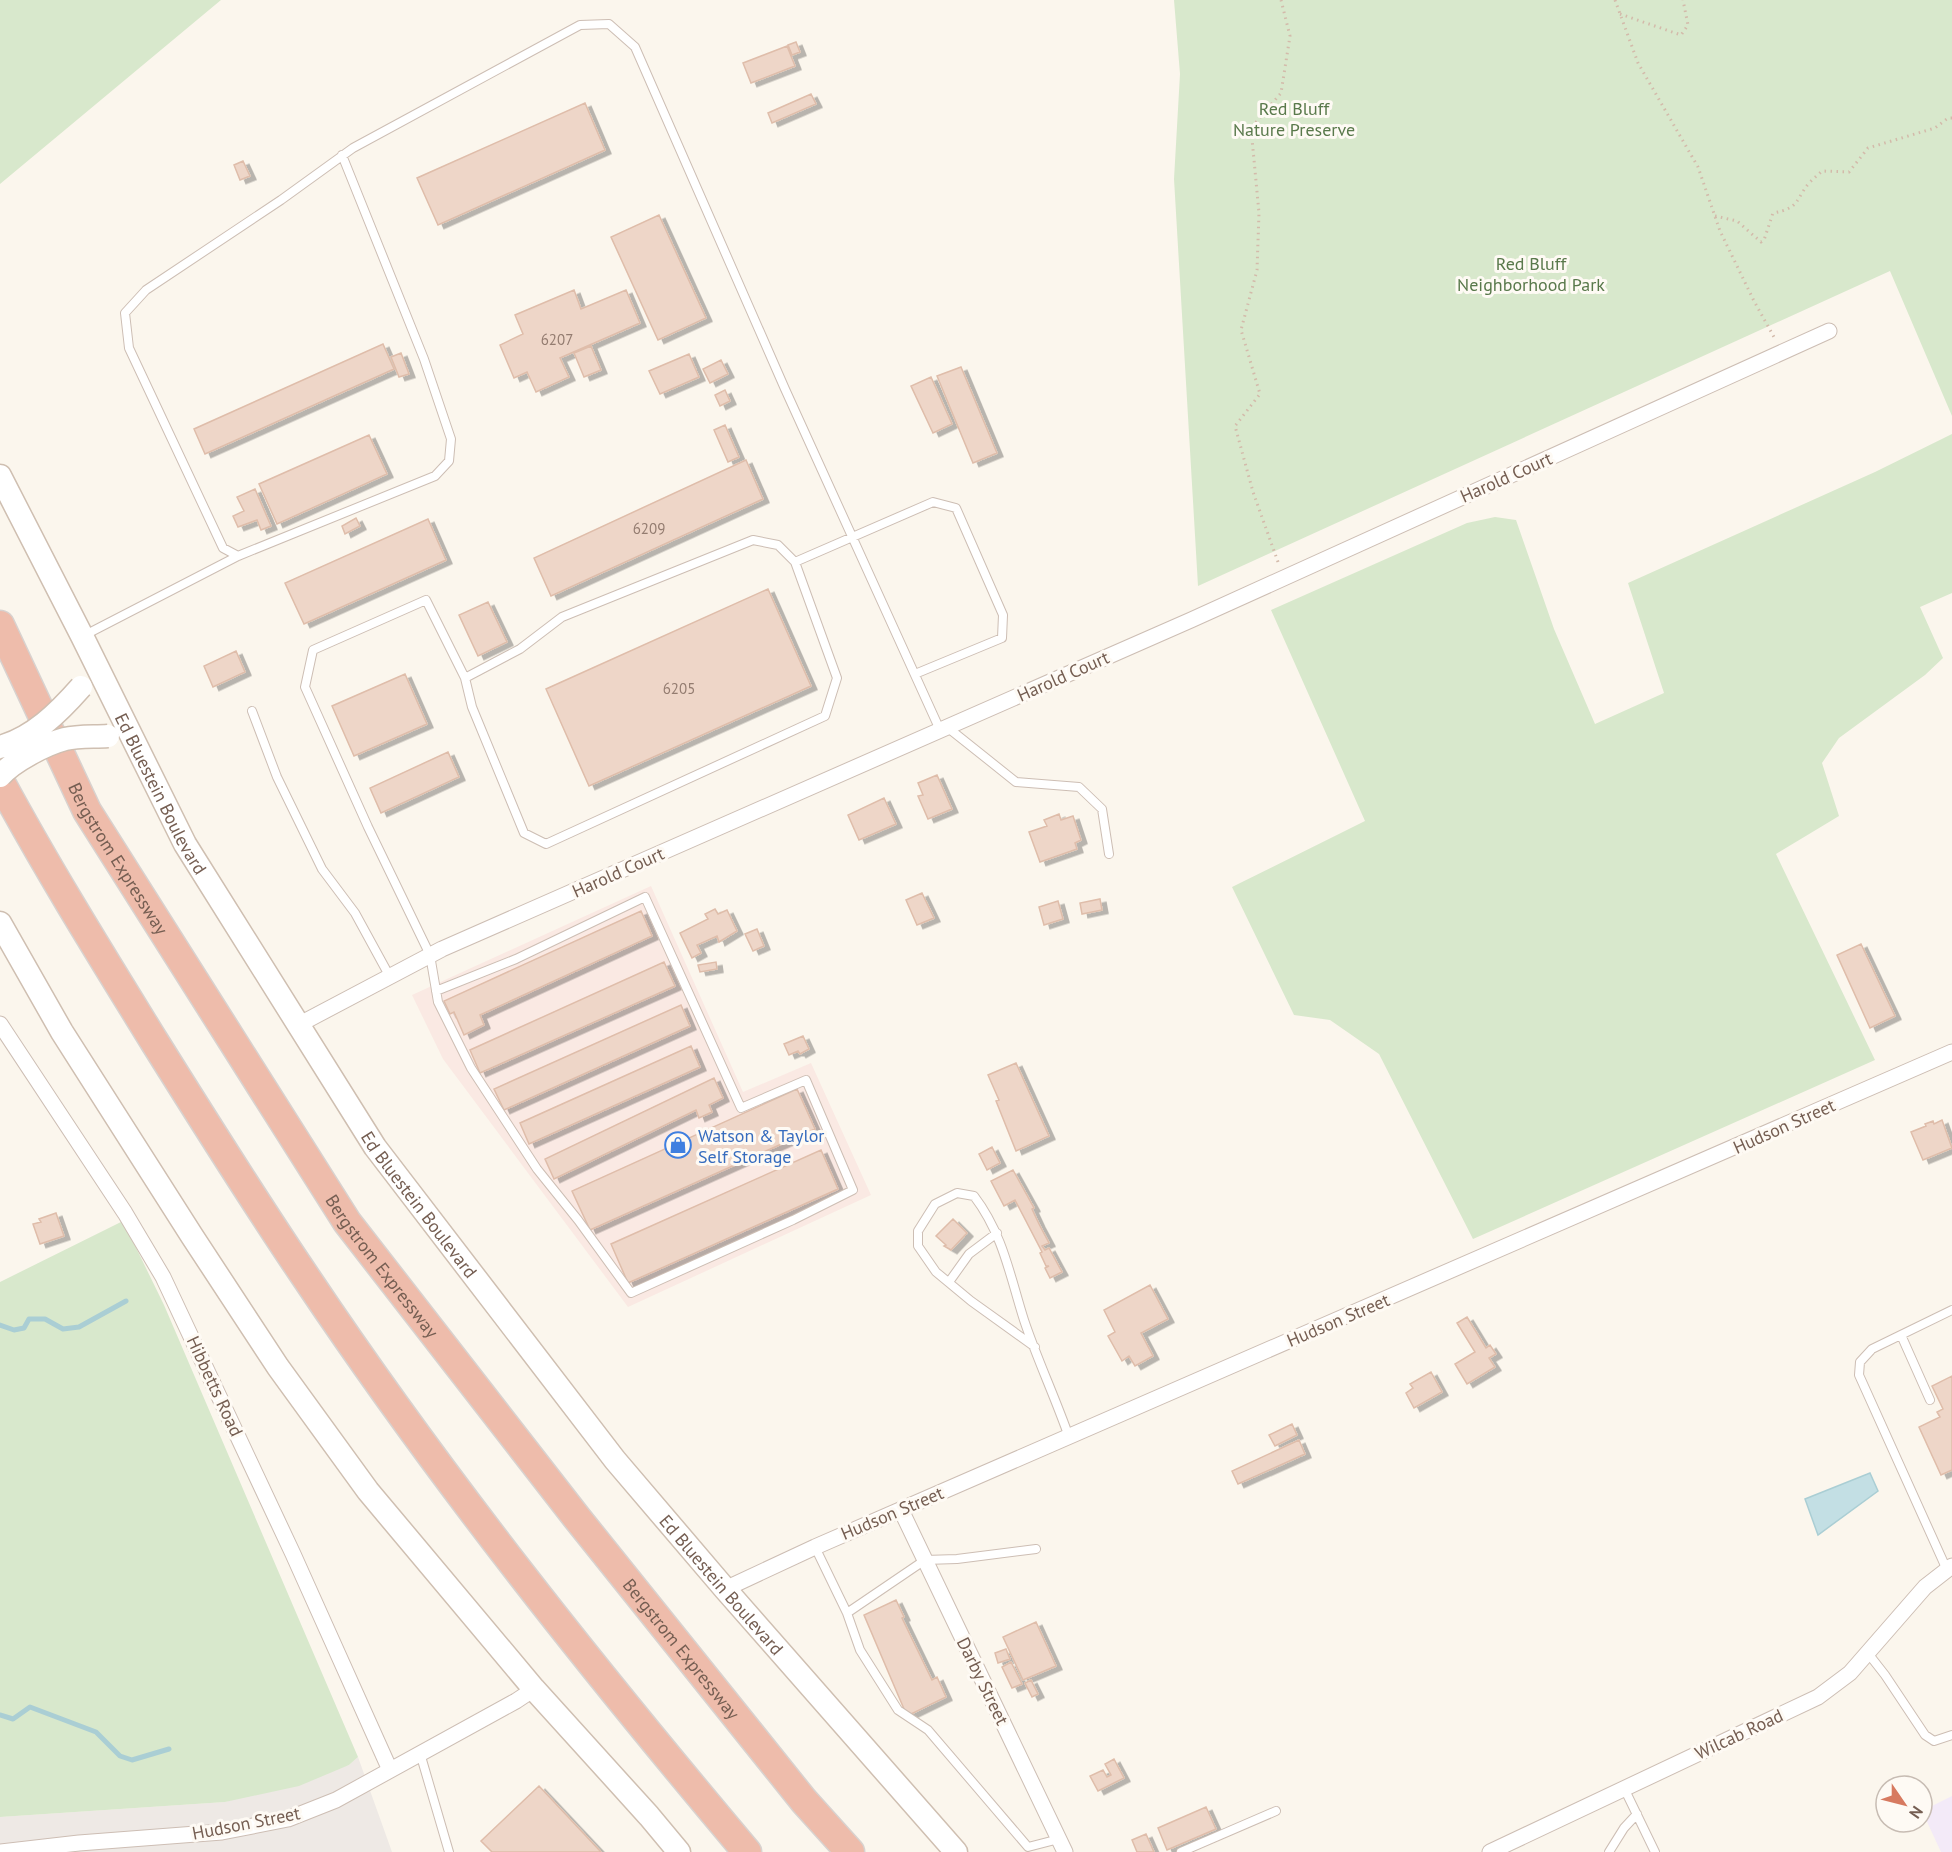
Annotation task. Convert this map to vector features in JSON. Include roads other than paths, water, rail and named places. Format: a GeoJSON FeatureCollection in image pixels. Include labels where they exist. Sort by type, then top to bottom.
{"type":"FeatureCollection","features":[{"type":"Feature","properties":{"kind":"highway","name":"Bergstrom Expressway"},"geometry":{"type":"LineString","coordinates":[[0,625],[87,811],[347,1222],[584,1527],[804,1801],[850,1852]]}},
{"type":"Feature","properties":{"kind":"highway"},"geometry":{"type":"LineString","coordinates":[[0,781],[104,960],[196,1108],[308,1280],[403,1416],[524,1579],[659,1748],[747,1852]]}},
{"type":"Feature","properties":{"kind":"main road","name":"Ed Bluestein Boulevard"},"geometry":{"type":"LineString","coordinates":[[0,476],[185,844],[375,1147],[615,1460],[956,1852]]}},
{"type":"Feature","properties":{"kind":"main road"},"geometry":{"type":"LineString","coordinates":[[0,747],[28,735],[57,714],[81,687],[86,667],[82,636]]}},
{"type":"Feature","properties":{"kind":"main road"},"geometry":{"type":"LineString","coordinates":[[0,776],[6,769],[33,752],[66,739],[108,736],[142,758]]}},
{"type":"Feature","properties":{"kind":"main road"},"geometry":{"type":"LineString","coordinates":[[0,923],[62,1032],[192,1236],[278,1367],[368,1491],[534,1689],[650,1815],[679,1852]]}},
{"type":"Feature","properties":{"kind":"street","name":"Harold Court"},"geometry":{"type":"LineString","coordinates":[[298,1025],[430,955],[1284,578],[1829,330]]}},
{"type":"Feature","properties":{"kind":"street","name":"Hibbetts Road"},"geometry":{"type":"LineString","coordinates":[[0,1024],[125,1213],[163,1276],[390,1770]]}},
{"type":"Feature","properties":{"kind":"street","name":"Hudson Street"},"geometry":{"type":"LineString","coordinates":[[725,1589],[815,1547],[1952,1053]]}},
{"type":"Feature","properties":{"kind":"street","name":"Darby Street"},"geometry":{"type":"LineString","coordinates":[[901,1510],[1062,1846]]}},
{"type":"Feature","properties":{"kind":"street","name":"Wilcab Road"},"geometry":{"type":"LineString","coordinates":[[1490,1852],[1818,1697],[1850,1672],[1925,1587],[1950,1568]]}},
{"type":"Feature","properties":{"kind":"street","name":"Hudson Street"},"geometry":{"type":"LineString","coordinates":[[0,1852],[79,1843],[222,1832],[288,1819],[336,1800],[534,1689]]}},
{"type":"Feature","properties":{"kind":"lane"},"geometry":{"type":"LineString","coordinates":[[238,556],[224,548],[129,348],[125,313],[146,290],[281,200],[342,156],[419,110],[580,26],[609,24],[635,47],[852,536],[915,674],[944,729],[1016,782],[1079,787],[1102,809],[1109,854]]}},
{"type":"Feature","properties":{"kind":"lane"},"geometry":{"type":"LineString","coordinates":[[82,636],[238,556],[435,476],[449,461],[451,439],[424,359],[342,156]]}},
{"type":"Feature","properties":{"kind":"lane"},"geometry":{"type":"LineString","coordinates":[[795,562],[933,502],[956,508],[1003,615],[1002,638],[915,674]]}},
{"type":"Feature","properties":{"kind":"lane"},"geometry":{"type":"LineString","coordinates":[[436,991],[516,959],[645,897],[741,1108],[806,1080],[853,1190],[793,1220],[631,1293],[578,1220],[537,1169],[471,1068],[438,1002],[436,991],[430,955],[368,828],[304,687],[313,650],[426,600],[465,678],[472,707],[524,832],[546,844],[825,716],[837,678],[795,562],[778,545],[753,540],[562,617],[520,649],[465,678]]}},
{"type":"Feature","properties":{"kind":"lane"},"geometry":{"type":"LineString","coordinates":[[252,711],[277,777],[322,869],[355,914],[390,977]]}},
{"type":"Feature","properties":{"kind":"lane"},"geometry":{"type":"LineString","coordinates":[[1035,1347],[1001,1324],[936,1272],[918,1246],[918,1231],[934,1204],[957,1194],[974,1196],[986,1212],[998,1233],[1035,1347],[1069,1437]]}},
{"type":"Feature","properties":{"kind":"lane"},"geometry":{"type":"LineString","coordinates":[[949,1282],[969,1254],[998,1233]]}},
{"type":"Feature","properties":{"kind":"lane"},"geometry":{"type":"LineString","coordinates":[[1950,1568],[1859,1375],[1860,1362],[1872,1348],[1952,1310]]}},
{"type":"Feature","properties":{"kind":"lane"},"geometry":{"type":"LineString","coordinates":[[1900,1335],[1930,1400]]}},
{"type":"Feature","properties":{"kind":"lane"},"geometry":{"type":"LineString","coordinates":[[815,1547],[847,1613],[860,1650],[898,1710],[928,1730],[1028,1847],[1062,1846]]}},
{"type":"Feature","properties":{"kind":"lane"},"geometry":{"type":"LineString","coordinates":[[847,1613],[925,1560],[957,1559],[1035,1549]]}},
{"type":"Feature","properties":{"kind":"lane"},"geometry":{"type":"LineString","coordinates":[[1867,1652],[1925,1735],[1934,1741],[1952,1735]]}},
{"type":"Feature","properties":{"kind":"lane"},"geometry":{"type":"LineString","coordinates":[[420,1753],[449,1852]]}},
{"type":"Feature","properties":{"kind":"lane"},"geometry":{"type":"LineString","coordinates":[[1624,1788],[1655,1852]]}},
{"type":"Feature","properties":{"kind":"lane"},"geometry":{"type":"LineString","coordinates":[[1181,1852],[1276,1811]]}},
{"type":"Feature","properties":{"kind":"lane"},"geometry":{"type":"LineString","coordinates":[[1609,1852],[1624,1828],[1637,1815]]}},
{"type":"Feature","properties":{"kind":"water"},"geometry":{"type":"Polygon","coordinates":[[[1870,1473],[1878,1491],[1818,1535],[1805,1499],[1870,1473]]]}},
{"type":"Feature","properties":{"kind":"waterway"},"geometry":{"type":"LineString","coordinates":[[0,1325],[14,1330],[24,1328],[29,1319],[45,1319],[63,1329],[79,1327],[126,1301]]}},
{"type":"Feature","properties":{"kind":"waterway"},"geometry":{"type":"LineString","coordinates":[[0,1715],[13,1719],[30,1707],[96,1732],[120,1756],[132,1760],[169,1749]]}},
{"type":"Feature","properties":{"kind":"place","name":"Watson & Taylor Self Storage"},"geometry":{"type":"Point","coordinates":[678,1145]}},
{"type":"Feature","properties":{"kind":"park label","name":"Red Bluff Nature Preserve"},"geometry":{"type":"Point","coordinates":[1294,118]}},
{"type":"Feature","properties":{"kind":"park label","name":"Red Bluff Neighborhood Park"},"geometry":{"type":"Point","coordinates":[1531,273]}}]}
